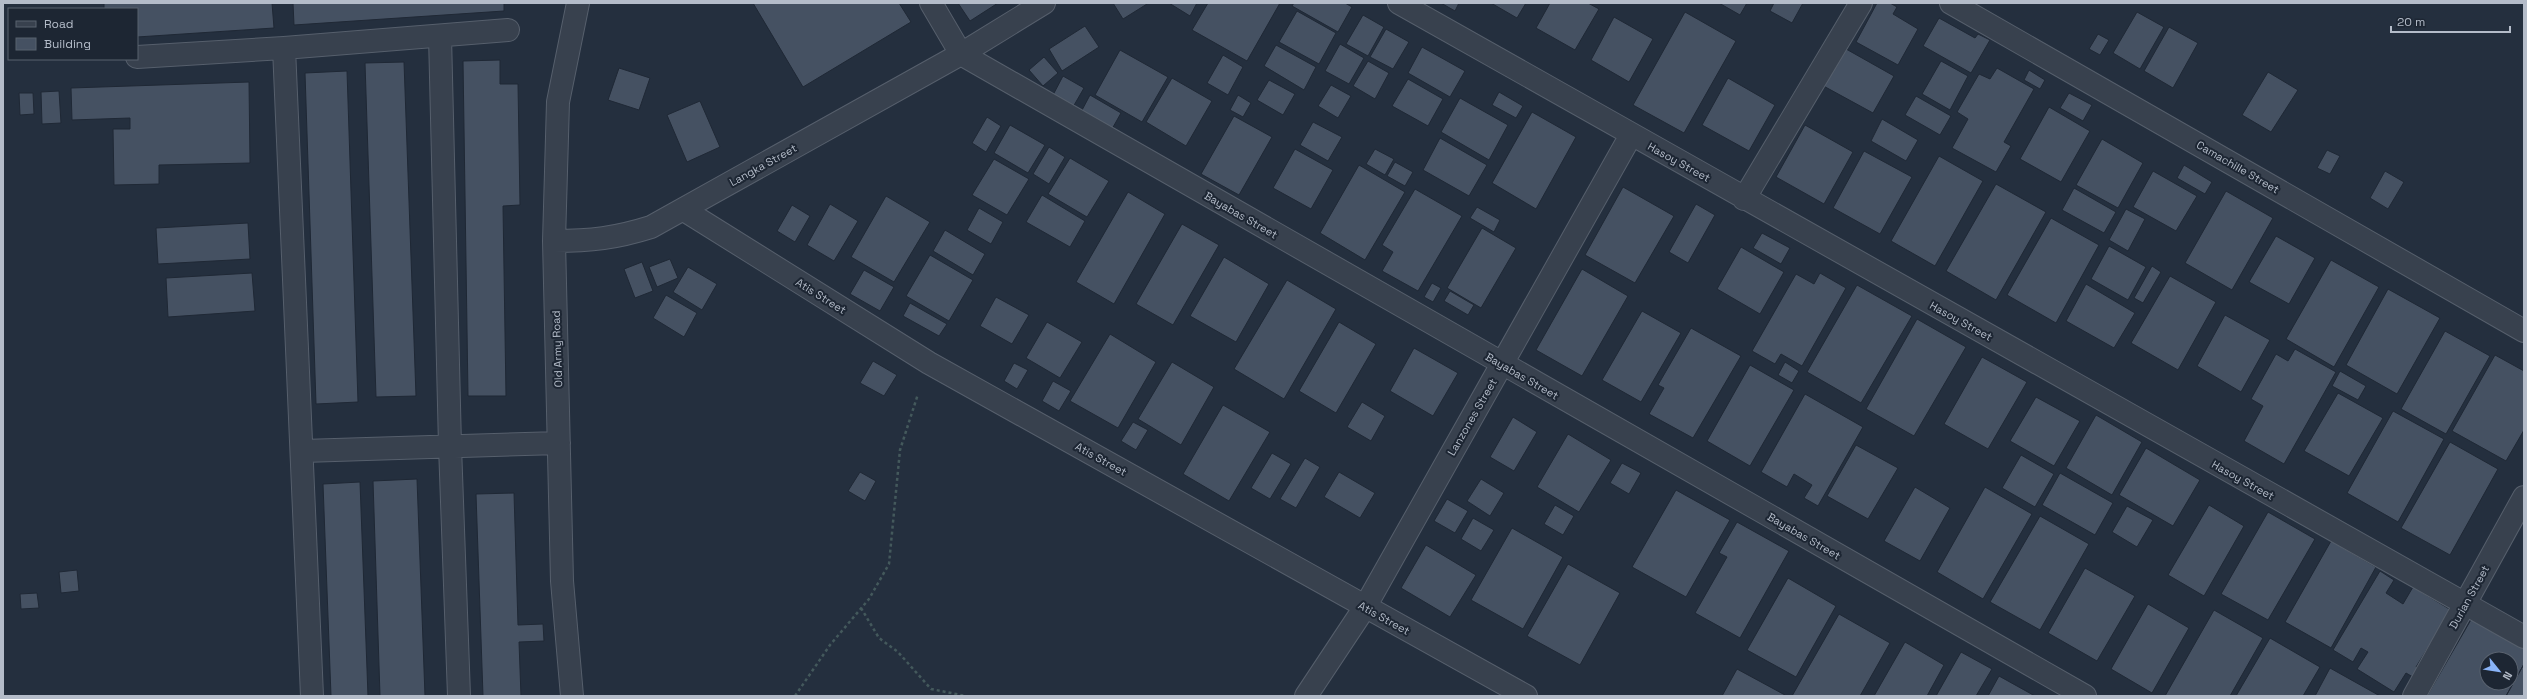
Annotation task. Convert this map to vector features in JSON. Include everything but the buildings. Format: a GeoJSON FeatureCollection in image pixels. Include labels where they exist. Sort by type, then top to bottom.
{"type":"FeatureCollection","features":[{"type":"Feature","properties":{"kind":"street","name":"Old Army Road"},"geometry":{"type":"LineString","coordinates":[[572,696],[562,581],[554,241],[558,102],[578,3]]}},
{"type":"Feature","properties":{"kind":"street"},"geometry":{"type":"LineString","coordinates":[[931,3],[960,54]]}},
{"type":"Feature","properties":{"kind":"street","name":"Langka Street"},"geometry":{"type":"LineString","coordinates":[[554,241],[586,241],[618,237],[651,226],[684,210],[960,54],[1044,3]]}},
{"type":"Feature","properties":{"kind":"street","name":"Hasoy Street"},"geometry":{"type":"LineString","coordinates":[[1399,3],[2465,606],[2524,637]]}},
{"type":"Feature","properties":{"kind":"street"},"geometry":{"type":"LineString","coordinates":[[1744,199],[1861,3]]}},
{"type":"Feature","properties":{"kind":"street","name":"Camachille Street"},"geometry":{"type":"LineString","coordinates":[[1951,3],[2524,331]]}},
{"type":"Feature","properties":{"kind":"street"},"geometry":{"type":"LineString","coordinates":[[138,56],[284,48],[508,30]]}},
{"type":"Feature","properties":{"kind":"street"},"geometry":{"type":"LineString","coordinates":[[440,36],[450,446],[459,696]]}},
{"type":"Feature","properties":{"kind":"street"},"geometry":{"type":"LineString","coordinates":[[284,48],[303,451],[312,696]]}},
{"type":"Feature","properties":{"kind":"street","name":"Bayabas Street"},"geometry":{"type":"LineString","coordinates":[[960,54],[1502,365],[2085,696]]}},
{"type":"Feature","properties":{"kind":"street","name":"Lanzones Street"},"geometry":{"type":"LineString","coordinates":[[1306,696],[1365,607],[1631,135]]}},
{"type":"Feature","properties":{"kind":"street","name":"Atis Street"},"geometry":{"type":"LineString","coordinates":[[684,210],[929,363],[1526,696]]}},
{"type":"Feature","properties":{"kind":"street"},"geometry":{"type":"LineString","coordinates":[[303,451],[559,443]]}},
{"type":"Feature","properties":{"kind":"street","name":"Durian Street"},"geometry":{"type":"LineString","coordinates":[[2414,696],[2524,497]]}},
{"type":"Feature","properties":{"kind":"path"},"geometry":{"type":"LineString","coordinates":[[795,696],[830,645],[869,599],[889,564],[900,450],[929,363]]}},
{"type":"Feature","properties":{"kind":"path"},"geometry":{"type":"LineString","coordinates":[[861,608],[879,638],[898,652],[931,689],[952,695],[966,696]]}}]}
